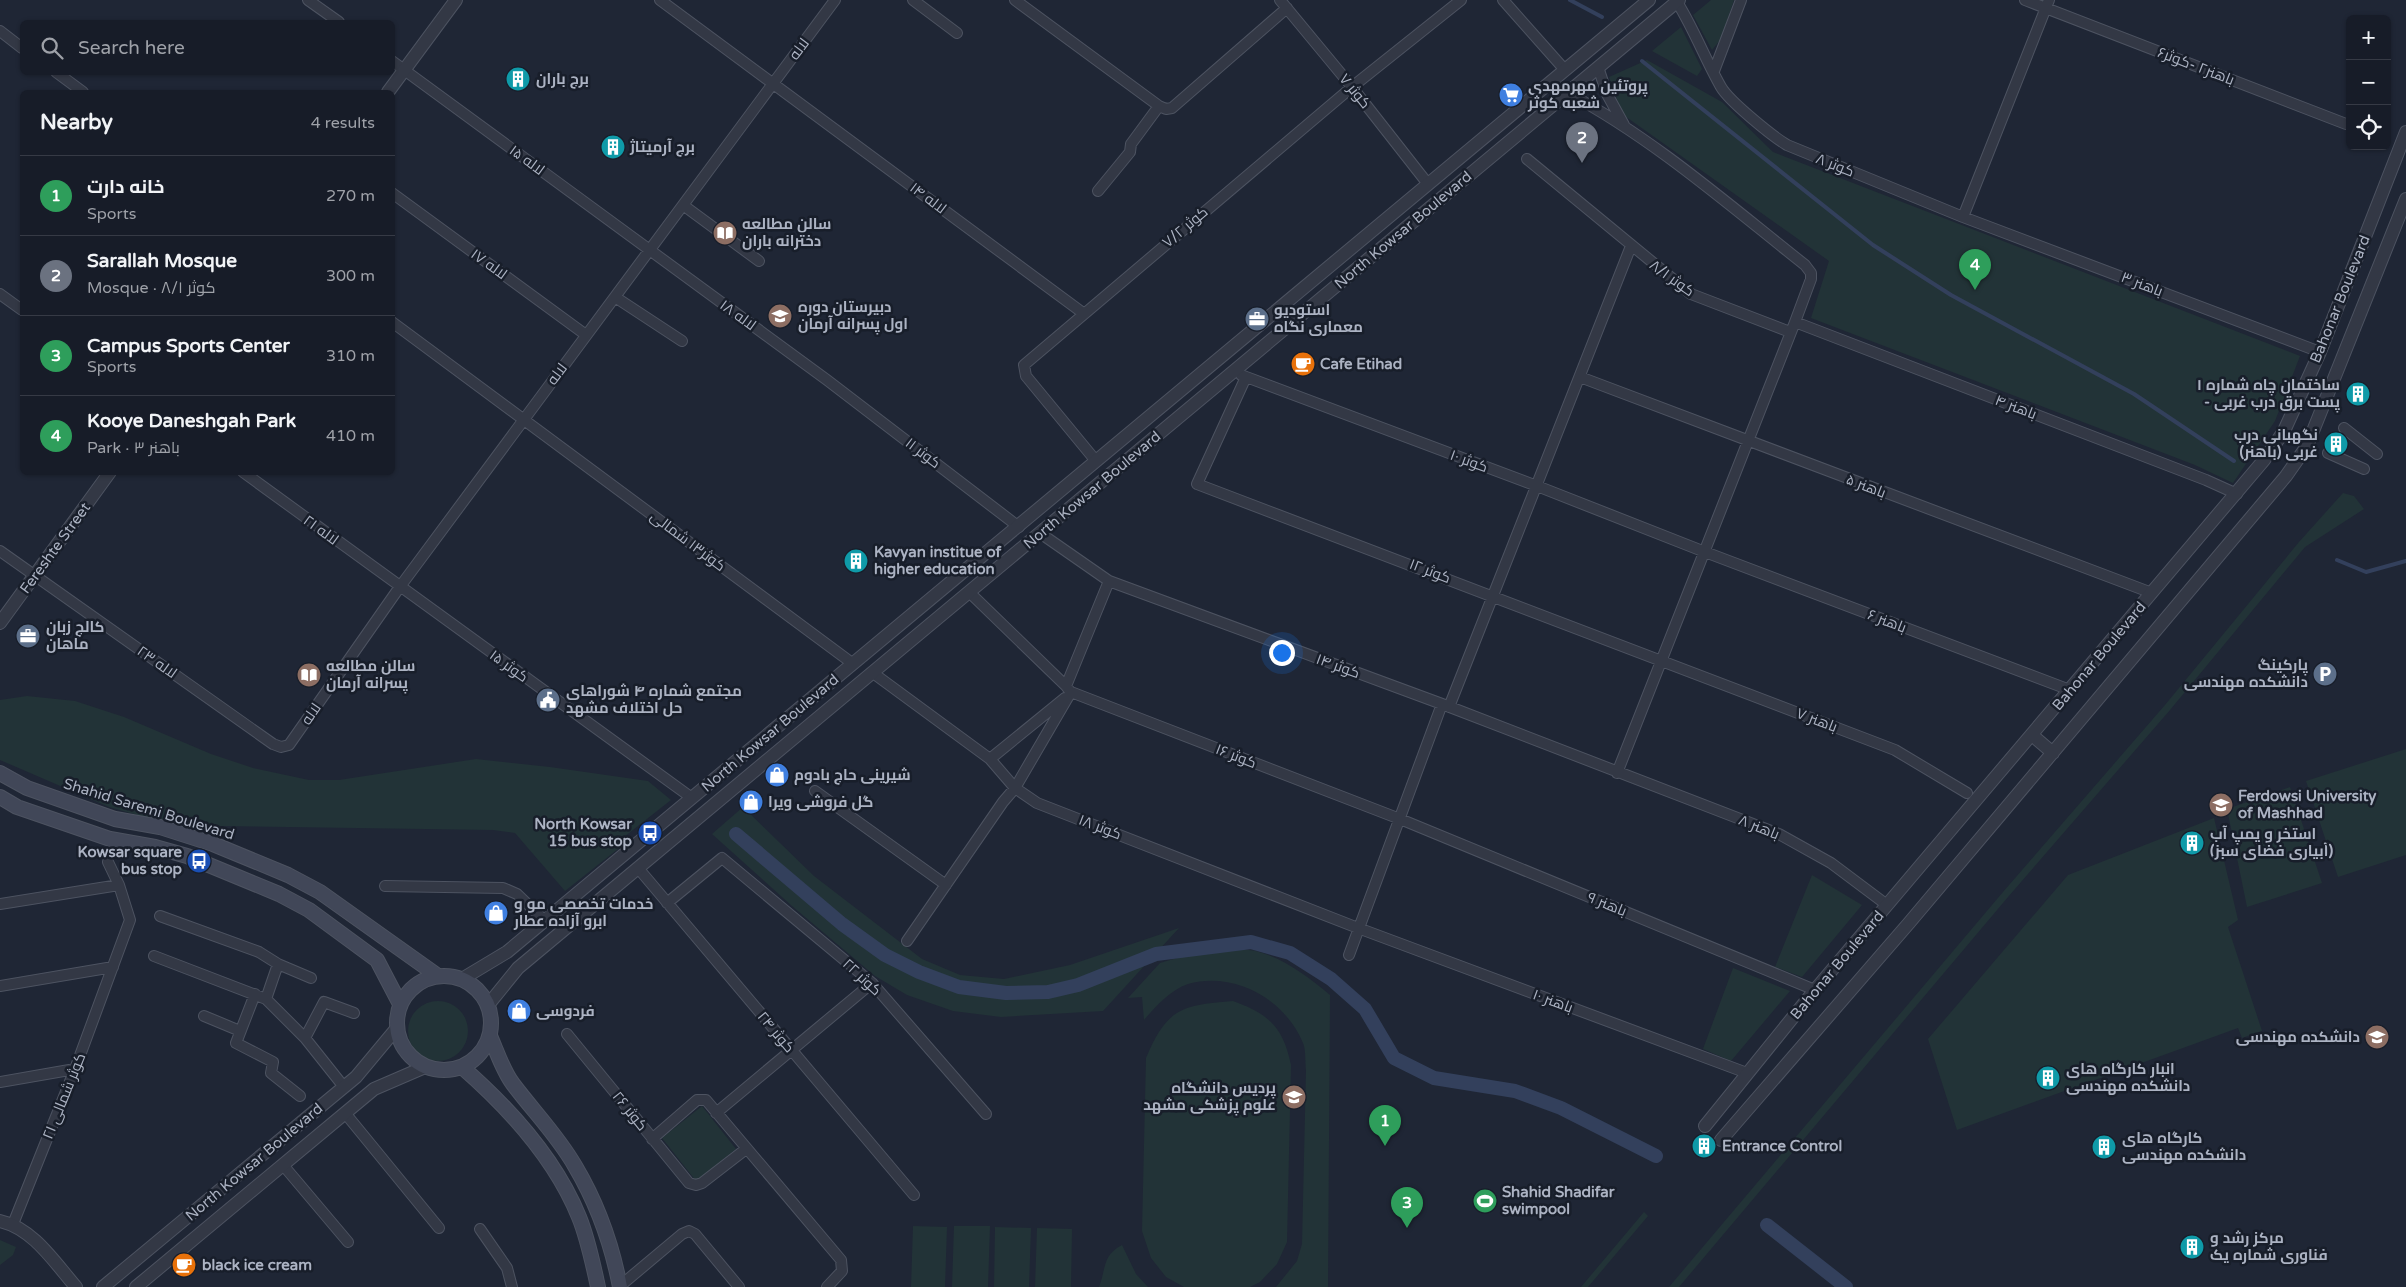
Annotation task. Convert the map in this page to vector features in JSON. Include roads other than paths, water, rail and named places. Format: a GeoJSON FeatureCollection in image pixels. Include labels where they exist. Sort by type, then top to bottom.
{"type":"FeatureCollection","features":[{"type":"Feature","properties":{"kind":"main road","name":"Shahid Saremi Boulevard"},"geometry":{"type":"LineString","coordinates":[[0,773],[27,788],[50,797],[115,819],[160,827],[213,844],[288,875],[320,892],[438,976]]}},
{"type":"Feature","properties":{"kind":"main road"},"geometry":{"type":"LineString","coordinates":[[0,797],[17,807],[110,839],[155,847],[187,856],[279,894],[309,910],[377,960],[400,1004]]}},
{"type":"Feature","properties":{"kind":"main road"},"geometry":{"type":"LineString","coordinates":[[438,976],[462,979],[473,985],[488,1005],[492,1020],[490,1036],[477,1057],[462,1067],[437,1070],[426,1067],[414,1060],[406,1052],[396,1029],[396,1016],[400,1004],[415,985],[438,976]]}},
{"type":"Feature","properties":{"kind":"main road"},"geometry":{"type":"LineString","coordinates":[[490,1036],[512,1083],[549,1127],[576,1166],[597,1209],[620,1286]]}},
{"type":"Feature","properties":{"kind":"main road"},"geometry":{"type":"LineString","coordinates":[[462,1067],[496,1096],[532,1139],[558,1177],[579,1217],[598,1287]]}},
{"type":"Feature","properties":{"kind":"street"},"geometry":{"type":"LineString","coordinates":[[308,0],[336,20]]}},
{"type":"Feature","properties":{"kind":"street"},"geometry":{"type":"LineString","coordinates":[[389,90],[456,0]]}},
{"type":"Feature","properties":{"kind":"street","name":"لاله ۱۴"},"geometry":{"type":"LineString","coordinates":[[660,0],[1083,313]]}},
{"type":"Feature","properties":{"kind":"street","name":"لاله"},"geometry":{"type":"LineString","coordinates":[[281,747],[289,745],[399,588],[835,0]]}},
{"type":"Feature","properties":{"kind":"street"},"geometry":{"type":"LineString","coordinates":[[912,0],[957,33]]}},
{"type":"Feature","properties":{"kind":"street"},"geometry":{"type":"LineString","coordinates":[[1016,0],[1162,108],[1172,108],[1287,8]]}},
{"type":"Feature","properties":{"kind":"street","name":"کوثر ۷"},"geometry":{"type":"LineString","coordinates":[[1280,0],[1352,87],[1428,184]]}},
{"type":"Feature","properties":{"kind":"street","name":"کوثر ۷/۲"},"geometry":{"type":"LineString","coordinates":[[1096,460],[1026,376],[1024,365],[1083,313],[1352,87],[1461,0]]}},
{"type":"Feature","properties":{"kind":"street"},"geometry":{"type":"LineString","coordinates":[[1503,0],[1565,70]]}},
{"type":"Feature","properties":{"kind":"street","name":"North Kowsar Boulevard"},"geometry":{"type":"LineString","coordinates":[[462,979],[507,952],[545,921],[1649,0]]}},
{"type":"Feature","properties":{"kind":"street"},"geometry":{"type":"LineString","coordinates":[[1714,71],[1742,0]]}},
{"type":"Feature","properties":{"kind":"street","name":"باهنر۲ -کوثر۶"},"geometry":{"type":"LineString","coordinates":[[2025,0],[2047,4],[2346,124]]}},
{"type":"Feature","properties":{"kind":"street"},"geometry":{"type":"LineString","coordinates":[[1678,1],[1714,71]]}},
{"type":"Feature","properties":{"kind":"street","name":"North Kowsar Boulevard"},"geometry":{"type":"LineString","coordinates":[[488,1005],[518,968],[1678,1]]}},
{"type":"Feature","properties":{"kind":"street"},"geometry":{"type":"LineString","coordinates":[[1963,217],[2047,4]]}},
{"type":"Feature","properties":{"kind":"street"},"geometry":{"type":"LineString","coordinates":[[0,31],[20,46]]}},
{"type":"Feature","properties":{"kind":"street","name":"لاله ۱۵"},"geometry":{"type":"LineString","coordinates":[[395,63],[649,250]]}},
{"type":"Feature","properties":{"kind":"street"},"geometry":{"type":"LineString","coordinates":[[1598,67],[1608,94],[1625,126]]}},
{"type":"Feature","properties":{"kind":"street","name":"کوثر ۸"},"geometry":{"type":"LineString","coordinates":[[1714,71],[1722,89],[1771,135],[1787,145],[1963,217]]}},
{"type":"Feature","properties":{"kind":"street"},"geometry":{"type":"LineString","coordinates":[[60,75],[79,90]]}},
{"type":"Feature","properties":{"kind":"street"},"geometry":{"type":"LineString","coordinates":[[1568,93],[1625,126],[1805,265],[1811,273],[1811,280],[1795,322],[1617,773]]}},
{"type":"Feature","properties":{"kind":"street"},"geometry":{"type":"LineString","coordinates":[[1098,191],[1130,152],[1131,144],[1162,108]]}},
{"type":"Feature","properties":{"kind":"street","name":"Bahonar Boulevard"},"geometry":{"type":"LineString","coordinates":[[2406,132],[2320,352],[2284,431],[2236,494],[1815,990],[1708,1121],[1726,1136],[2258,512],[2308,446],[2406,199]]}},
{"type":"Feature","properties":{"kind":"street","name":"کوثر ۸/۱"},"geometry":{"type":"LineString","coordinates":[[1527,159],[1691,294],[1790,332]]}},
{"type":"Feature","properties":{"kind":"street","name":"لاله ۱۷"},"geometry":{"type":"LineString","coordinates":[[395,194],[586,335]]}},
{"type":"Feature","properties":{"kind":"street"},"geometry":{"type":"LineString","coordinates":[[683,205],[759,261]]}},
{"type":"Feature","properties":{"kind":"street","name":"باهنر ۳"},"geometry":{"type":"LineString","coordinates":[[1963,217],[2320,352]]}},
{"type":"Feature","properties":{"kind":"street"},"geometry":{"type":"LineString","coordinates":[[1348,955],[1400,819],[1494,595],[1631,246]]}},
{"type":"Feature","properties":{"kind":"street","name":"لاله ۱۸"},"geometry":{"type":"LineString","coordinates":[[649,250],[827,380]]}},
{"type":"Feature","properties":{"kind":"street"},"geometry":{"type":"LineString","coordinates":[[0,294],[20,309]]}},
{"type":"Feature","properties":{"kind":"street"},"geometry":{"type":"LineString","coordinates":[[615,297],[682,341]]}},
{"type":"Feature","properties":{"kind":"street","name":"باهنر ۴"},"geometry":{"type":"LineString","coordinates":[[1795,322],[2206,480],[2236,494]]}},
{"type":"Feature","properties":{"kind":"street","name":"کوثر۱۳ شمالی"},"geometry":{"type":"LineString","coordinates":[[395,324],[852,663]]}},
{"type":"Feature","properties":{"kind":"street","name":"کوثر ۱۰"},"geometry":{"type":"LineString","coordinates":[[1233,372],[1537,486],[1704,552]]}},
{"type":"Feature","properties":{"kind":"street","name":"باهنر ۵"},"geometry":{"type":"LineString","coordinates":[[1580,377],[2152,593]]}},
{"type":"Feature","properties":{"kind":"street","name":"کوثر ۱۲"},"geometry":{"type":"LineString","coordinates":[[1246,378],[1197,484],[1494,595],[1661,661]]}},
{"type":"Feature","properties":{"kind":"street","name":"کوثر ۱۱"},"geometry":{"type":"LineString","coordinates":[[827,380],[1019,527]]}},
{"type":"Feature","properties":{"kind":"street"},"geometry":{"type":"LineString","coordinates":[[1169,400],[1170,406],[1175,412],[1183,414]]}},
{"type":"Feature","properties":{"kind":"street"},"geometry":{"type":"LineString","coordinates":[[2344,428],[2377,454]]}},
{"type":"Feature","properties":{"kind":"street"},"geometry":{"type":"LineString","coordinates":[[1123,438],[1129,442],[1134,455]]}},
{"type":"Feature","properties":{"kind":"street"},"geometry":{"type":"LineString","coordinates":[[2328,453],[2364,469]]}},
{"type":"Feature","properties":{"kind":"street","name":"Fereshte Street"},"geometry":{"type":"LineString","coordinates":[[0,623],[108,475]]}},
{"type":"Feature","properties":{"kind":"street","name":"لاله ۲۱"},"geometry":{"type":"LineString","coordinates":[[247,475],[399,588]]}},
{"type":"Feature","properties":{"kind":"street","name":"کوثر ۱۴"},"geometry":{"type":"LineString","coordinates":[[1040,533],[1109,581],[1446,706],[1617,773]]}},
{"type":"Feature","properties":{"kind":"street","name":"لاله ۲۳"},"geometry":{"type":"LineString","coordinates":[[0,551],[273,744],[281,747]]}},
{"type":"Feature","properties":{"kind":"street","name":"باهنر ۶"},"geometry":{"type":"LineString","coordinates":[[1704,552],[2070,690]]}},
{"type":"Feature","properties":{"kind":"street"},"geometry":{"type":"LineString","coordinates":[[907,941],[1003,802],[1015,788],[1069,689],[1109,581]]}},
{"type":"Feature","properties":{"kind":"street","name":"کوثر ۱۵"},"geometry":{"type":"LineString","coordinates":[[399,588],[692,798]]}},
{"type":"Feature","properties":{"kind":"street","name":"کوثر ۱۶"},"geometry":{"type":"LineString","coordinates":[[969,592],[1069,689],[1400,819]]}},
{"type":"Feature","properties":{"kind":"street","name":"باهنر ۷"},"geometry":{"type":"LineString","coordinates":[[1661,661],[1895,750],[1967,793]]}},
{"type":"Feature","properties":{"kind":"street","name":"کوثر ۱۸"},"geometry":{"type":"LineString","coordinates":[[873,672],[990,759],[1015,788],[1037,803],[1358,928]]}},
{"type":"Feature","properties":{"kind":"street"},"geometry":{"type":"LineString","coordinates":[[990,759],[1069,689]]}},
{"type":"Feature","properties":{"kind":"street"},"geometry":{"type":"LineString","coordinates":[[2032,735],[2053,753]]}},
{"type":"Feature","properties":{"kind":"street","name":"باهنر ۸"},"geometry":{"type":"LineString","coordinates":[[1617,773],[1779,834],[1831,863],[1887,905]]}},
{"type":"Feature","properties":{"kind":"street"},"geometry":{"type":"LineString","coordinates":[[815,791],[946,884]]}},
{"type":"Feature","properties":{"kind":"street","name":"باهنر ۹"},"geometry":{"type":"LineString","coordinates":[[1400,819],[1815,990]]}},
{"type":"Feature","properties":{"kind":"street","name":"کوثر ۲۲"},"geometry":{"type":"LineString","coordinates":[[667,903],[722,858],[872,983],[986,1114]]}},
{"type":"Feature","properties":{"kind":"street","name":"کوثر شمالی ۲۱"},"geometry":{"type":"LineString","coordinates":[[13,1224],[76,1069],[130,920],[120,885],[108,862]]}},
{"type":"Feature","properties":{"kind":"street","name":"کوثر ۲۴"},"geometry":{"type":"LineString","coordinates":[[638,868],[914,1195]]}},
{"type":"Feature","properties":{"kind":"street"},"geometry":{"type":"LineString","coordinates":[[0,904],[120,885]]}},
{"type":"Feature","properties":{"kind":"street"},"geometry":{"type":"LineString","coordinates":[[385,886],[502,888],[517,894],[545,921]]}},
{"type":"Feature","properties":{"kind":"street"},"geometry":{"type":"LineString","coordinates":[[160,916],[259,952],[278,964],[311,978]]}},
{"type":"Feature","properties":{"kind":"street","name":"باهنر ۱۰"},"geometry":{"type":"LineString","coordinates":[[1358,928],[1747,1073]]}},
{"type":"Feature","properties":{"kind":"street"},"geometry":{"type":"LineString","coordinates":[[154,956],[266,999],[304,1038],[344,1087]]}},
{"type":"Feature","properties":{"kind":"street"},"geometry":{"type":"LineString","coordinates":[[266,999],[278,964]]}},
{"type":"Feature","properties":{"kind":"street"},"geometry":{"type":"LineString","coordinates":[[0,986],[113,967]]}},
{"type":"Feature","properties":{"kind":"street"},"geometry":{"type":"LineString","coordinates":[[716,1113],[872,983]]}},
{"type":"Feature","properties":{"kind":"street"},"geometry":{"type":"LineString","coordinates":[[255,994],[236,1043],[273,1062],[271,1073],[300,1096]]}},
{"type":"Feature","properties":{"kind":"street"},"geometry":{"type":"LineString","coordinates":[[304,1038],[324,1002],[354,1013]]}},
{"type":"Feature","properties":{"kind":"street"},"geometry":{"type":"LineString","coordinates":[[204,1016],[240,1031]]}},
{"type":"Feature","properties":{"kind":"street","name":"North Kowsar Boulevard"},"geometry":{"type":"LineString","coordinates":[[103,1287],[356,1077],[396,1029]]}},
{"type":"Feature","properties":{"kind":"street","name":"کوثر ۲۶"},"geometry":{"type":"LineString","coordinates":[[567,1034],[689,1183],[696,1185],[702,1183],[746,1149]]}},
{"type":"Feature","properties":{"kind":"street","name":"North Kowsar Boulevard"},"geometry":{"type":"LineString","coordinates":[[136,1287],[374,1089],[426,1067]]}},
{"type":"Feature","properties":{"kind":"street"},"geometry":{"type":"LineString","coordinates":[[0,1082],[76,1069]]}},
{"type":"Feature","properties":{"kind":"street"},"geometry":{"type":"LineString","coordinates":[[652,1139],[697,1100],[706,1100],[841,1260],[842,1271],[827,1287]]}},
{"type":"Feature","properties":{"kind":"street"},"geometry":{"type":"LineString","coordinates":[[345,1113],[439,1228]]}},
{"type":"Feature","properties":{"kind":"street"},"geometry":{"type":"LineString","coordinates":[[283,1165],[348,1242]]}},
{"type":"Feature","properties":{"kind":"street"},"geometry":{"type":"LineString","coordinates":[[0,1221],[13,1224],[27,1232],[76,1287]]}},
{"type":"Feature","properties":{"kind":"street"},"geometry":{"type":"LineString","coordinates":[[480,1229],[507,1268],[512,1287]]}},
{"type":"Feature","properties":{"kind":"street"},"geometry":{"type":"LineString","coordinates":[[620,1286],[682,1234],[689,1231],[695,1234],[739,1287]]}},
{"type":"Feature","properties":{"kind":"waterway"},"geometry":{"type":"LineString","coordinates":[[1570,0],[1602,17]]}},
{"type":"Feature","properties":{"kind":"waterway"},"geometry":{"type":"LineString","coordinates":[[1642,61],[1873,245],[1951,295],[2134,394],[2234,461]]}},
{"type":"Feature","properties":{"kind":"waterway"},"geometry":{"type":"LineString","coordinates":[[2337,560],[2366,572],[2406,561]]}},
{"type":"Feature","properties":{"kind":"waterway"},"geometry":{"type":"LineString","coordinates":[[736,834],[842,924],[885,955],[919,972],[959,987],[1006,993],[1048,992],[1078,985],[1156,954],[1251,942],[1290,953],[1331,979],[1365,1009],[1394,1058],[1434,1078],[1515,1091],[1561,1108],[1656,1156]]}},
{"type":"Feature","properties":{"kind":"waterway"},"geometry":{"type":"LineString","coordinates":[[1767,1225],[1846,1287]]}},
{"type":"Feature","properties":{"kind":"place","name":"برج باران"},"geometry":{"type":"Point","coordinates":[518,79]}},
{"type":"Feature","properties":{"kind":"place","name":"پروتئین مهرمهدی شعبه کوثر"},"geometry":{"type":"Point","coordinates":[1511,95]}},
{"type":"Feature","properties":{"kind":"place","name":"برج آرمیتاژ"},"geometry":{"type":"Point","coordinates":[613,147]}},
{"type":"Feature","properties":{"kind":"place","name":"Sarallah Mosque"},"geometry":{"type":"Point","coordinates":[1582,163]}},
{"type":"Feature","properties":{"kind":"place","name":"سالن مطالعه دخترانه باران"},"geometry":{"type":"Point","coordinates":[725,233]}},
{"type":"Feature","properties":{"kind":"place","name":"Kooye Daneshgah Park"},"geometry":{"type":"Point","coordinates":[1975,290]}},
{"type":"Feature","properties":{"kind":"place","name":"دبیرستان دوره اول پسرانه آرمان"},"geometry":{"type":"Point","coordinates":[780,316]}},
{"type":"Feature","properties":{"kind":"place","name":"استودیو معماری نگاه"},"geometry":{"type":"Point","coordinates":[1257,319]}},
{"type":"Feature","properties":{"kind":"place","name":"Cafe Etihad"},"geometry":{"type":"Point","coordinates":[1303,364]}},
{"type":"Feature","properties":{"kind":"place","name":"ساختمان چاه شماره ۱ - پست برق درب غربی"},"geometry":{"type":"Point","coordinates":[2358,394]}},
{"type":"Feature","properties":{"kind":"place","name":"نگهبانی درب غربی (باهنر)"},"geometry":{"type":"Point","coordinates":[2336,444]}},
{"type":"Feature","properties":{"kind":"place","name":"Kavyan institue of higher education"},"geometry":{"type":"Point","coordinates":[856,561]}},
{"type":"Feature","properties":{"kind":"place","name":"کالج زبان ماهان"},"geometry":{"type":"Point","coordinates":[28,636]}},
{"type":"Feature","properties":{"kind":"place","name":"پارکینگ دانشکده مهندسی"},"geometry":{"type":"Point","coordinates":[2325,674]}},
{"type":"Feature","properties":{"kind":"place","name":"سالن مطالعه پسرانه آرمان"},"geometry":{"type":"Point","coordinates":[309,675]}},
{"type":"Feature","properties":{"kind":"place","name":"مجتمع شماره ۴ شوراهای حل اختلاف مشهد"},"geometry":{"type":"Point","coordinates":[548,700]}},
{"type":"Feature","properties":{"kind":"place","name":"شیرینی حاج بادوم"},"geometry":{"type":"Point","coordinates":[777,775]}},
{"type":"Feature","properties":{"kind":"place","name":"گل فروشی ویرا"},"geometry":{"type":"Point","coordinates":[751,802]}},
{"type":"Feature","properties":{"kind":"place","name":"Ferdowsi University of Mashhad"},"geometry":{"type":"Point","coordinates":[2221,805]}},
{"type":"Feature","properties":{"kind":"place","name":"North Kowsar 15 bus stop"},"geometry":{"type":"Point","coordinates":[650,833]}},
{"type":"Feature","properties":{"kind":"place","name":"استخر و پمپ آب (آبیاری فضای سبز)"},"geometry":{"type":"Point","coordinates":[2192,843]}},
{"type":"Feature","properties":{"kind":"place","name":"Kowsar square bus stop"},"geometry":{"type":"Point","coordinates":[199,861]}},
{"type":"Feature","properties":{"kind":"place","name":"خدمات تخصصی مو و ابرو آزاده عطار"},"geometry":{"type":"Point","coordinates":[496,913]}},
{"type":"Feature","properties":{"kind":"place","name":"فردوسی"},"geometry":{"type":"Point","coordinates":[519,1011]}},
{"type":"Feature","properties":{"kind":"place","name":"دانشکده مهندسی"},"geometry":{"type":"Point","coordinates":[2377,1037]}},
{"type":"Feature","properties":{"kind":"place","name":"انبار کارگاه های دانشکده مهندسی"},"geometry":{"type":"Point","coordinates":[2048,1078]}},
{"type":"Feature","properties":{"kind":"place","name":"پردیس دانشگاه علوم پزشکی مشهد"},"geometry":{"type":"Point","coordinates":[1294,1097]}},
{"type":"Feature","properties":{"kind":"place","name":"خانه دارت"},"geometry":{"type":"Point","coordinates":[1385,1146]}},
{"type":"Feature","properties":{"kind":"place","name":"Entrance Control"},"geometry":{"type":"Point","coordinates":[1704,1146]}},
{"type":"Feature","properties":{"kind":"place","name":"کارگاه های دانشکده مهندسی"},"geometry":{"type":"Point","coordinates":[2104,1147]}},
{"type":"Feature","properties":{"kind":"place","name":"Shahid Shadifar swimpool"},"geometry":{"type":"Point","coordinates":[1485,1201]}},
{"type":"Feature","properties":{"kind":"place","name":"Campus Sports Center"},"geometry":{"type":"Point","coordinates":[1407,1228]}},
{"type":"Feature","properties":{"kind":"place","name":"مرکز رشد و فناوری شماره یک"},"geometry":{"type":"Point","coordinates":[2192,1247]}},
{"type":"Feature","properties":{"kind":"place","name":"black ice cream"},"geometry":{"type":"Point","coordinates":[184,1265]}}]}
